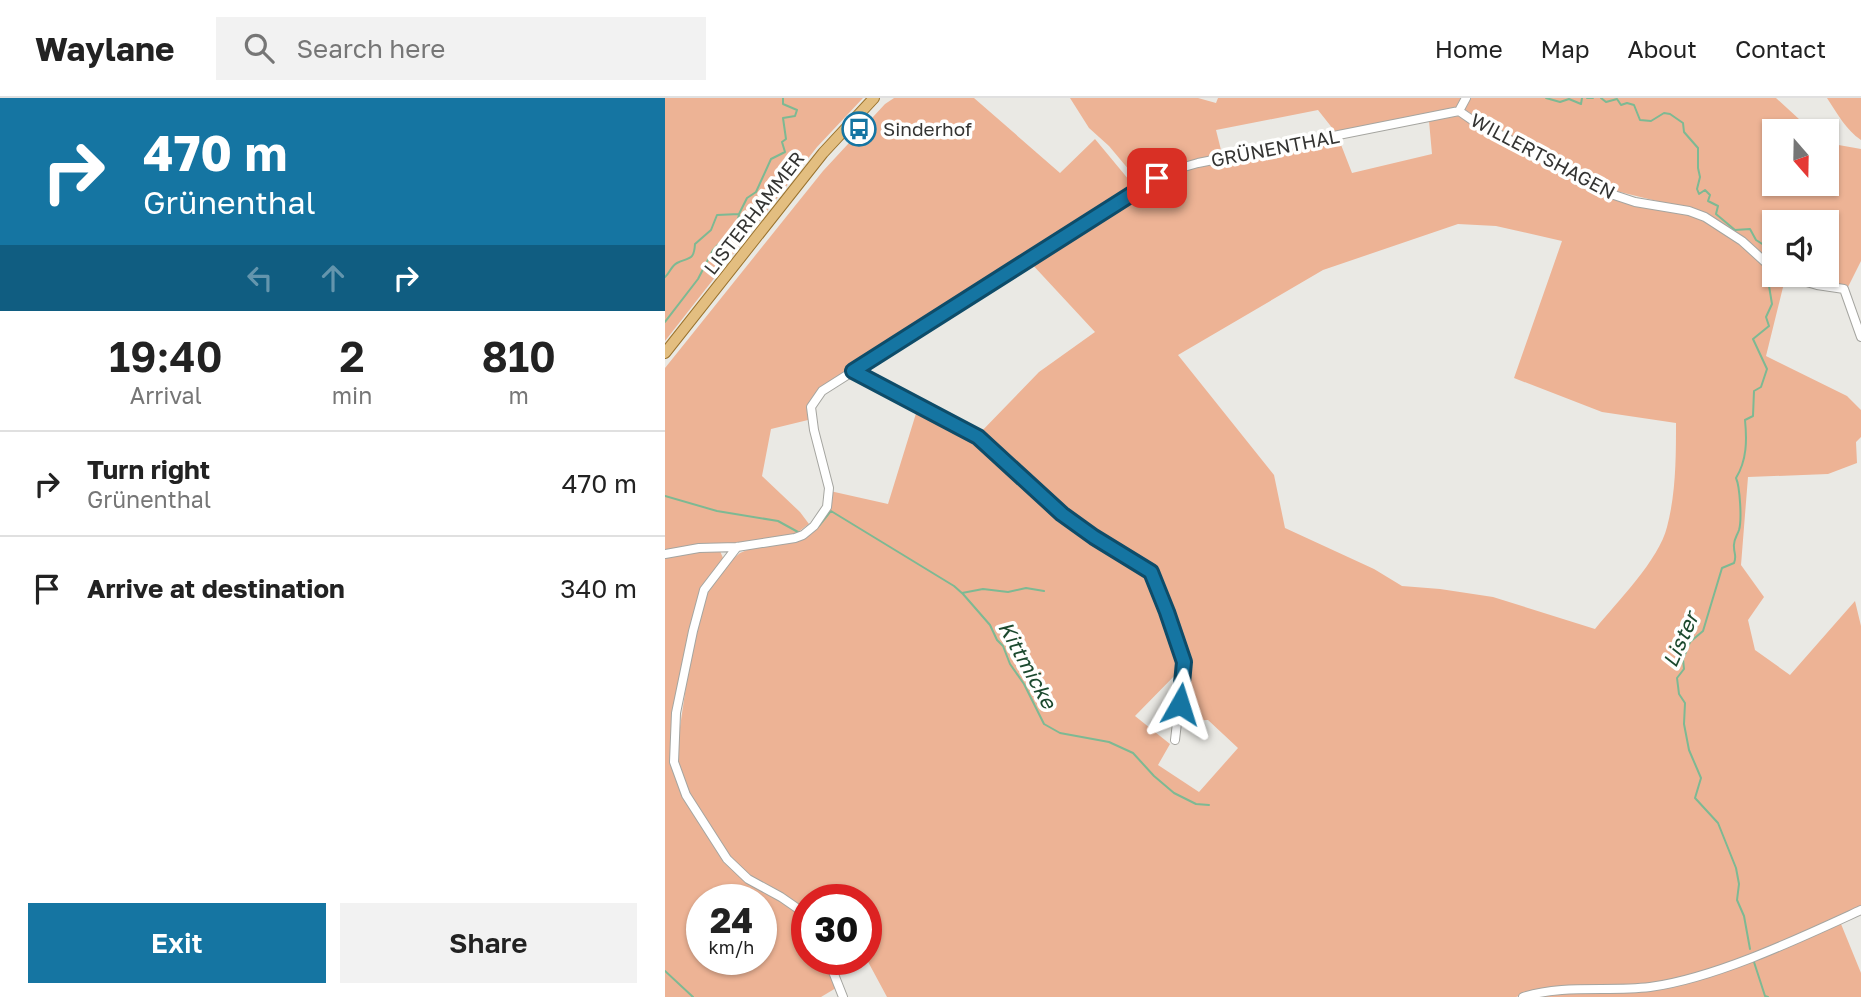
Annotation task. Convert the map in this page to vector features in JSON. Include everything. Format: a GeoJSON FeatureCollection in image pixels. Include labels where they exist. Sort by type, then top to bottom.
{"type":"FeatureCollection","features":[{"type":"Feature","properties":{"kind":"main road","name":"LISTERHAMMER"},"geometry":{"type":"LineString","coordinates":[[665,353],[823,153],[874,98]]}},
{"type":"Feature","properties":{"kind":"street"},"geometry":{"type":"LineString","coordinates":[[1459,111],[1466,98]]}},
{"type":"Feature","properties":{"kind":"street","name":"WILLERTSHAGEN"},"geometry":{"type":"LineString","coordinates":[[1459,111],[1614,195],[1705,217],[1742,241],[1762,259]]}},
{"type":"Feature","properties":{"kind":"street","name":"GRÜNENTHAL"},"geometry":{"type":"LineString","coordinates":[[737,547],[803,535],[814,526],[827,507],[829,488],[811,407],[822,391],[1140,187],[1173,170],[1459,111]]}},
{"type":"Feature","properties":{"kind":"street"},"geometry":{"type":"LineString","coordinates":[[1830,287],[1844,289],[1861,337]]}},
{"type":"Feature","properties":{"kind":"street"},"geometry":{"type":"LineString","coordinates":[[853,371],[978,437],[1062,514],[1151,572],[1184,662],[1175,740]]}},
{"type":"Feature","properties":{"kind":"street"},"geometry":{"type":"LineString","coordinates":[[665,554],[699,548],[737,547]]}},
{"type":"Feature","properties":{"kind":"street"},"geometry":{"type":"LineString","coordinates":[[737,547],[704,590],[676,713],[674,762],[687,795],[727,859],[748,879],[791,904]]}},
{"type":"Feature","properties":{"kind":"street"},"geometry":{"type":"LineString","coordinates":[[1523,997],[1560,990],[1651,987],[1707,973],[1814,932],[1861,910]]}},
{"type":"Feature","properties":{"kind":"street"},"geometry":{"type":"LineString","coordinates":[[834,975],[843,997]]}},
{"type":"Feature","properties":{"kind":"shaded area"},"geometry":{"type":"Polygon","coordinates":[[[665,98],[863,98],[817,147],[665,341],[665,98]]]}},
{"type":"Feature","properties":{"kind":"shaded area"},"geometry":{"type":"Polygon","coordinates":[[[894,98],[974,98],[1060,173],[1095,139],[1134,186],[820,390],[809,404],[808,420],[771,429],[762,476],[809,524],[794,535],[665,551],[665,368],[823,171],[885,104],[894,98]]]}},
{"type":"Feature","properties":{"kind":"shaded area"},"geometry":{"type":"Polygon","coordinates":[[[1070,98],[1198,98],[1216,103],[1218,98],[1464,98],[1458,109],[1337,134],[1318,110],[1216,130],[1222,154],[1173,166],[1140,183],[1109,146],[1089,128],[1070,98]]]}},
{"type":"Feature","properties":{"kind":"shaded area"},"geometry":{"type":"Polygon","coordinates":[[[1470,98],[1776,98],[1799,119],[1762,119],[1762,196],[1839,196],[1839,145],[1861,149],[1861,261],[1848,287],[1839,285],[1839,210],[1762,210],[1762,287],[1783,287],[1766,356],[1847,396],[1861,410],[1861,437],[1856,442],[1857,463],[1828,474],[1748,477],[1741,565],[1764,597],[1748,620],[1755,650],[1790,675],[1855,601],[1861,626],[1861,907],[1809,931],[1708,970],[1652,984],[1525,994],[1516,997],[887,997],[875,975],[882,975],[882,884],[791,884],[791,903],[777,895],[777,884],[759,884],[728,858],[689,794],[675,761],[694,632],[708,590],[720,570],[740,553],[754,547],[803,538],[816,530],[830,509],[830,491],[888,504],[918,407],[976,437],[1060,516],[1147,574],[1155,586],[1181,659],[1181,669],[1135,716],[1170,744],[1158,765],[1199,792],[1238,748],[1208,720],[1180,721],[1185,666],[1150,569],[1064,512],[978,435],[1039,372],[1095,332],[1030,262],[1173,173],[1338,137],[1352,173],[1432,154],[1429,121],[1458,116],[1540,156],[1610,195],[1689,209],[1612,190],[1464,109],[1470,98]],[[1458,224],[1323,270],[1178,355],[1274,475],[1285,528],[1374,569],[1402,586],[1493,597],[1595,629],[1647,567],[1663,540],[1674,488],[1676,423],[1602,412],[1514,378],[1562,241],[1496,226],[1458,224]]]}},
{"type":"Feature","properties":{"kind":"shaded area"},"geometry":{"type":"Polygon","coordinates":[[[1827,98],[1861,98],[1861,140],[1846,126],[1827,98]]]}},
{"type":"Feature","properties":{"kind":"shaded area"},"geometry":{"type":"Polygon","coordinates":[[[720,551],[723,558],[702,588],[670,763],[726,859],[760,884],[686,884],[686,975],[777,975],[777,896],[791,906],[791,975],[832,975],[836,988],[821,997],[665,997],[665,558],[720,551]]]}},
{"type":"Feature","properties":{"kind":"shaded area"},"geometry":{"type":"Polygon","coordinates":[[[1841,924],[1861,973],[1861,997],[1535,997],[1553,993],[1652,989],[1788,946],[1841,924]]]}},
{"type":"Feature","properties":{"kind":"waterway","name":"Lister"},"geometry":{"type":"LineString","coordinates":[[665,277],[675,264],[692,256],[695,244],[711,230],[717,215],[739,214],[747,198],[756,192],[771,159],[785,152],[782,142],[786,139],[783,118],[795,116],[797,110],[783,104],[783,98]]}},
{"type":"Feature","properties":{"kind":"waterway","name":"Lister"},"geometry":{"type":"LineString","coordinates":[[1546,98],[1560,102],[1569,99],[1581,104],[1582,98]]}},
{"type":"Feature","properties":{"kind":"waterway","name":"Lister"},"geometry":{"type":"LineString","coordinates":[[1587,98],[1593,98]]}},
{"type":"Feature","properties":{"kind":"waterway","name":"Lister"},"geometry":{"type":"LineString","coordinates":[[1601,98],[1606,102],[1617,99],[1621,105],[1634,105],[1640,120],[1651,121],[1664,113],[1683,123],[1684,132],[1698,148],[1699,194],[1705,190],[1710,195],[1708,201],[1718,206],[1716,214],[1735,230],[1750,229],[1756,240],[1762,244]]}},
{"type":"Feature","properties":{"kind":"waterway"},"geometry":{"type":"LineString","coordinates":[[665,322],[698,279],[713,250],[736,226],[739,215]]}},
{"type":"Feature","properties":{"kind":"waterway","name":"Lister"},"geometry":{"type":"LineString","coordinates":[[1750,949],[1744,916],[1737,900],[1739,884],[1736,868],[1718,823],[1695,798],[1701,778],[1689,750],[1684,724],[1685,703],[1679,694],[1677,678],[1684,669],[1683,659],[1690,642],[1703,631],[1722,568],[1735,561],[1734,542],[1740,519],[1736,478],[1745,450],[1745,420],[1753,416],[1754,391],[1761,387],[1767,369],[1753,339],[1769,326],[1766,317],[1772,304],[1769,287]]}},
{"type":"Feature","properties":{"kind":"waterway","name":"Kittmicke"},"geometry":{"type":"LineString","coordinates":[[665,496],[717,511],[778,521],[798,532]]}},
{"type":"Feature","properties":{"kind":"waterway","name":"Kittmicke"},"geometry":{"type":"LineString","coordinates":[[819,526],[831,511],[954,586],[990,625],[1044,724],[1060,733],[1109,742],[1133,753],[1174,793],[1196,804],[1209,805]]}},
{"type":"Feature","properties":{"kind":"waterway"},"geometry":{"type":"LineString","coordinates":[[962,593],[983,589],[1008,592],[1026,588],[1044,591]]}},
{"type":"Feature","properties":{"kind":"waterway","name":"Lister"},"geometry":{"type":"LineString","coordinates":[[1754,962],[1765,996],[1768,997]]}},
{"type":"Feature","properties":{"kind":"waterway"},"geometry":{"type":"LineString","coordinates":[[665,971],[693,997]]}},
{"type":"Feature","properties":{"kind":"place","name":"Sinderhof"},"geometry":{"type":"Point","coordinates":[859,129]}},
{"type":"Feature","properties":{"kind":"route"},"geometry":{"type":"LineString","coordinates":[[1157,178],[853,371],[978,437],[1062,514],[1151,572],[1184,662],[1180,704]]}}]}
